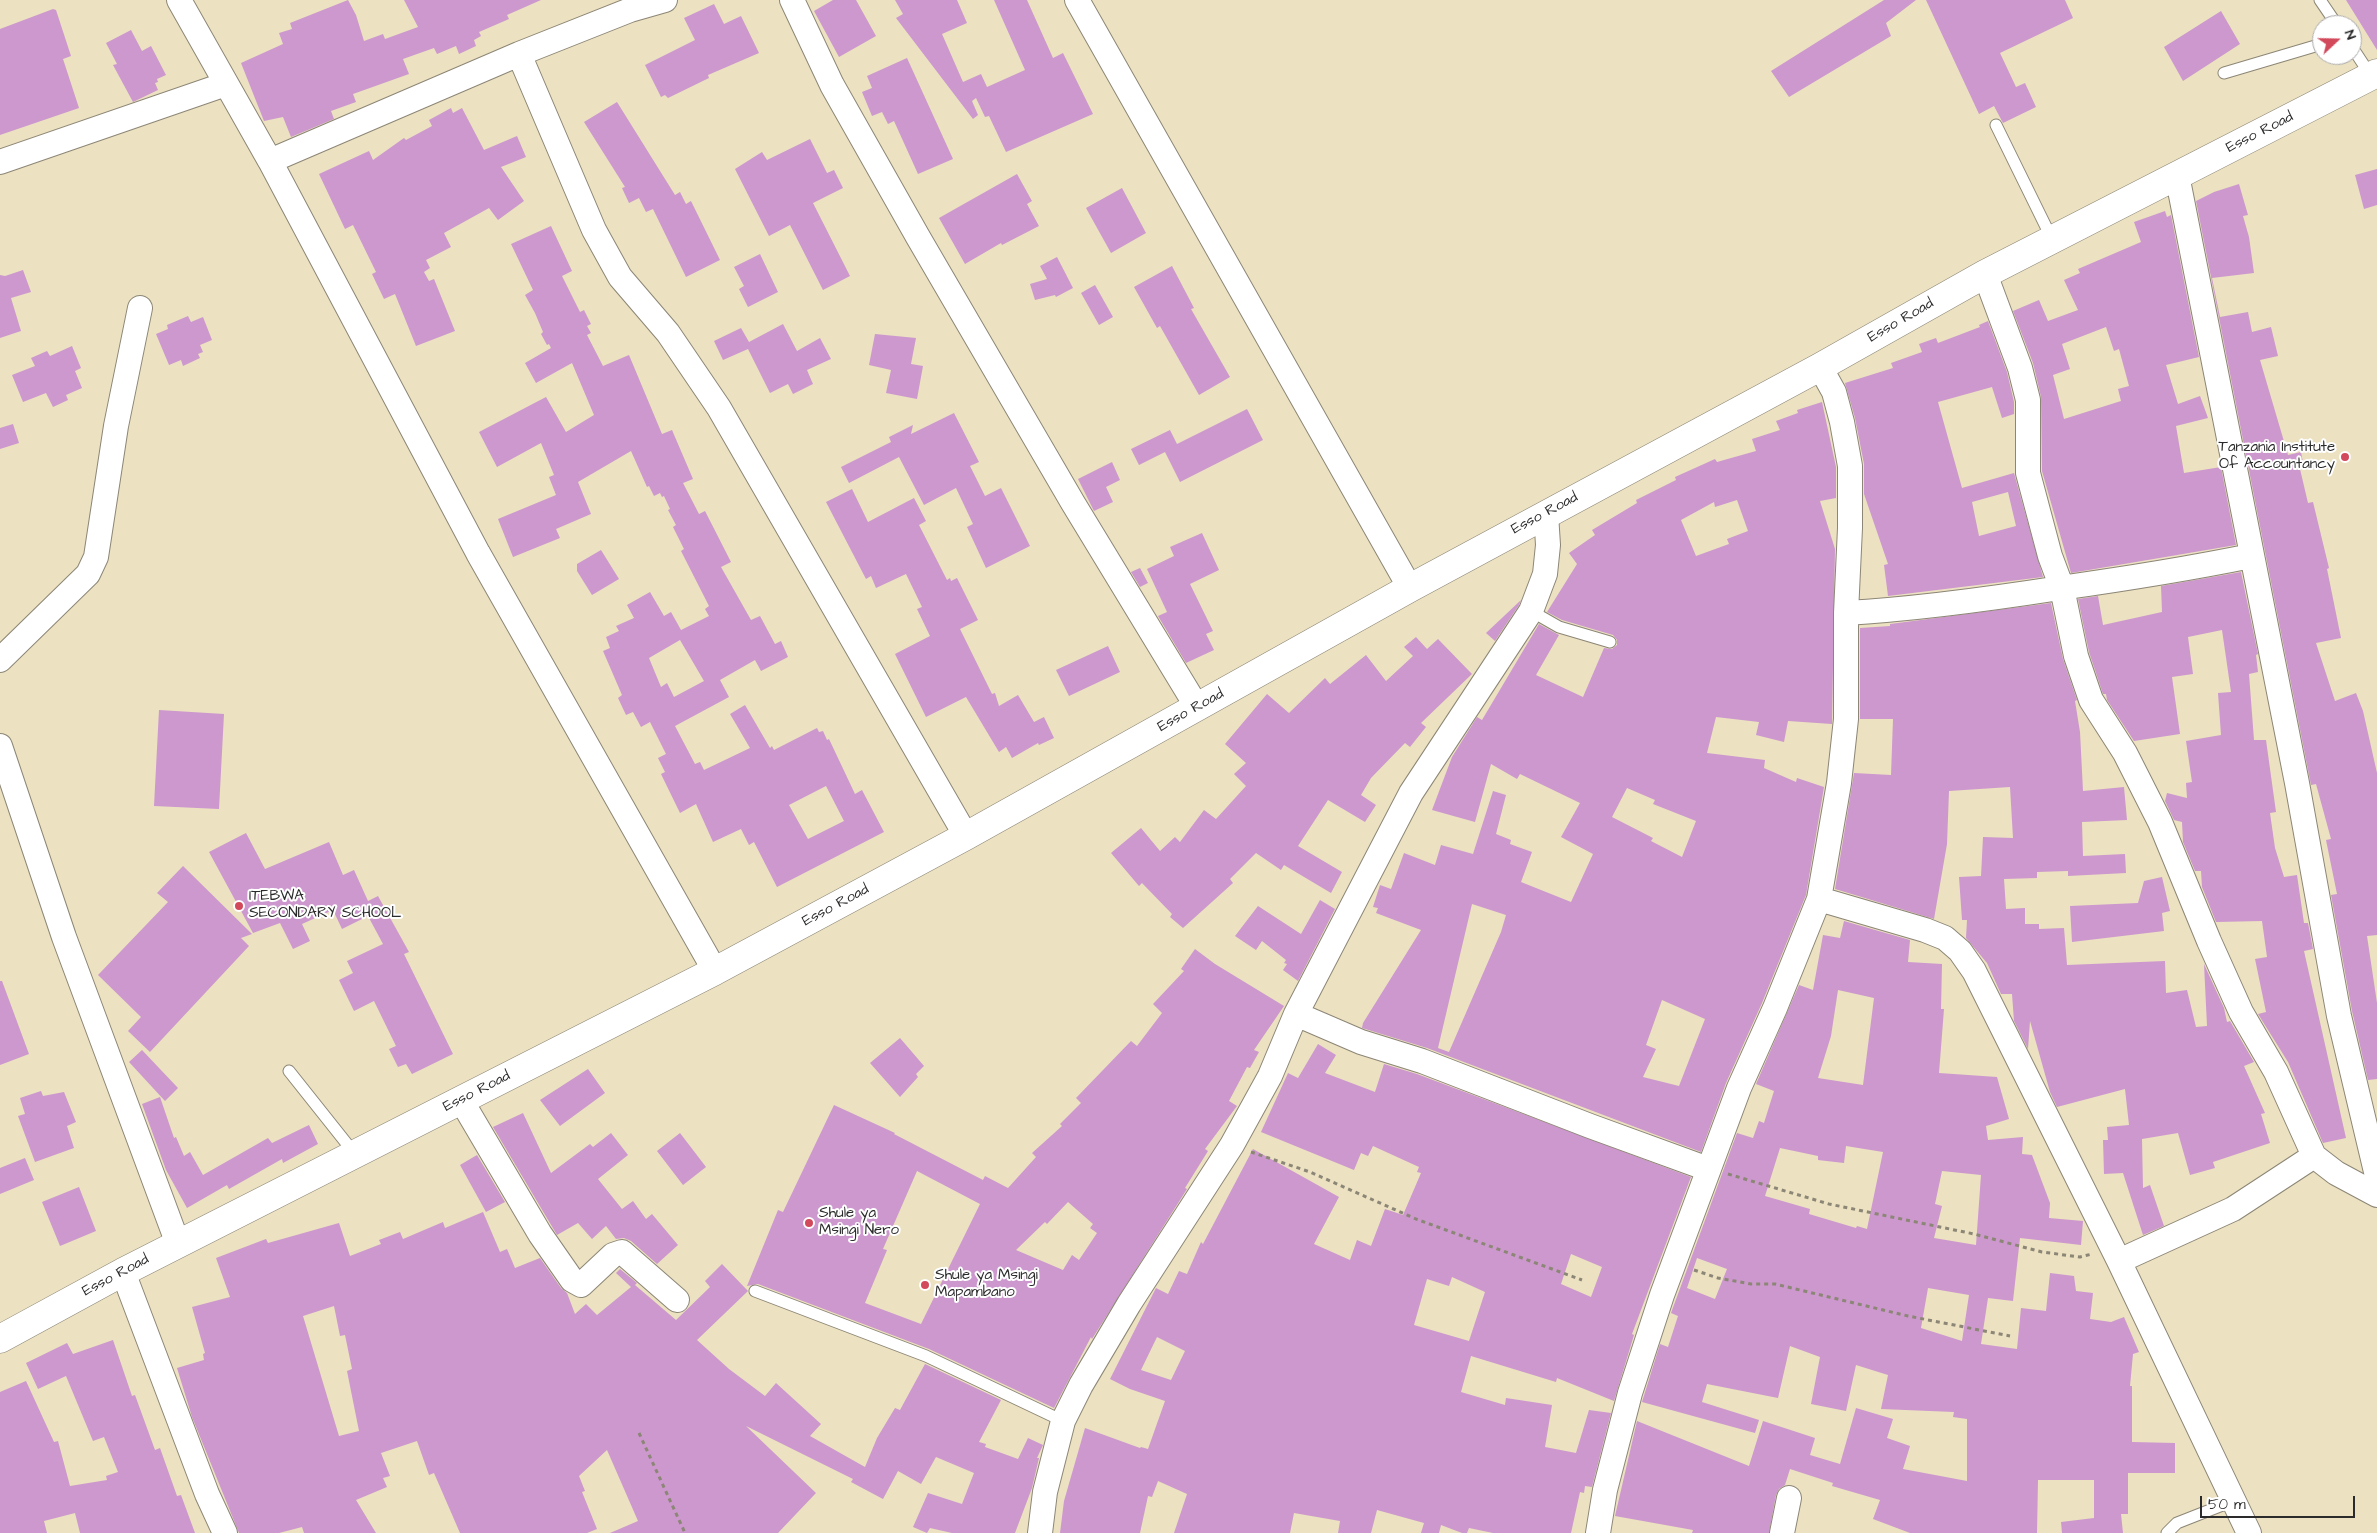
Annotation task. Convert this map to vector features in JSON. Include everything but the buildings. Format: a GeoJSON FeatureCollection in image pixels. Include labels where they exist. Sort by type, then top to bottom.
{"type":"FeatureCollection","features":[{"type":"Feature","properties":{"kind":"street"},"geometry":{"type":"LineString","coordinates":[[180,0],[270,161],[478,553],[715,971]]}},
{"type":"Feature","properties":{"kind":"street"},"geometry":{"type":"LineString","coordinates":[[270,161],[519,54],[630,10],[665,0]]}},
{"type":"Feature","properties":{"kind":"street"},"geometry":{"type":"LineString","coordinates":[[792,0],[832,84],[918,237],[1073,503],[1198,707]]}},
{"type":"Feature","properties":{"kind":"street"},"geometry":{"type":"LineString","coordinates":[[1077,0],[1410,588]]}},
{"type":"Feature","properties":{"kind":"street"},"geometry":{"type":"LineString","coordinates":[[519,54],[594,230],[620,278],[668,334],[719,408],[966,836]]}},
{"type":"Feature","properties":{"kind":"street","name":"Esso Road"},"geometry":{"type":"LineString","coordinates":[[0,1339],[122,1272],[715,971],[966,836],[1410,588],[1820,367],[1985,274],[2374,74]]}},
{"type":"Feature","properties":{"kind":"street"},"geometry":{"type":"LineString","coordinates":[[0,162],[226,84]]}},
{"type":"Feature","properties":{"kind":"street"},"geometry":{"type":"LineString","coordinates":[[2177,175],[2250,556],[2297,784],[2339,1016],[2377,1176]]}},
{"type":"Feature","properties":{"kind":"street"},"geometry":{"type":"LineString","coordinates":[[1985,274],[2022,376],[2028,400],[2028,473],[2050,556],[2062,588],[2076,656],[2091,700],[2125,753],[2160,822],[2237,1003],[2276,1072],[2314,1156],[2336,1174],[2377,1195]]}},
{"type":"Feature","properties":{"kind":"street"},"geometry":{"type":"LineString","coordinates":[[0,660],[88,574],[96,557],[116,426],[140,308]]}},
{"type":"Feature","properties":{"kind":"street"},"geometry":{"type":"LineString","coordinates":[[1598,1533],[1605,1490],[1630,1393],[1675,1263],[1739,1088],[1776,1008],[1820,899],[1839,783],[1846,719],[1846,613],[1850,528],[1850,466],[1834,392],[1820,367]]}},
{"type":"Feature","properties":{"kind":"street"},"geometry":{"type":"LineString","coordinates":[[1040,1533],[1046,1492],[1063,1421],[1081,1385],[1129,1304],[1232,1145],[1270,1076],[1296,1014],[1411,793],[1531,611],[1545,574],[1548,545],[1546,514]]}},
{"type":"Feature","properties":{"kind":"street"},"geometry":{"type":"LineString","coordinates":[[1846,613],[1951,604],[2165,573],[2250,556]]}},
{"type":"Feature","properties":{"kind":"street"},"geometry":{"type":"LineString","coordinates":[[0,746],[64,937],[178,1244]]}},
{"type":"Feature","properties":{"kind":"street"},"geometry":{"type":"LineString","coordinates":[[1820,899],[1925,930],[1945,938],[1960,951],[1974,971],[2116,1255],[2249,1533]]}},
{"type":"Feature","properties":{"kind":"street"},"geometry":{"type":"LineString","coordinates":[[1296,1014],[1361,1042],[1430,1064],[1708,1169]]}},
{"type":"Feature","properties":{"kind":"street"},"geometry":{"type":"LineString","coordinates":[[461,1100],[540,1234],[572,1280],[581,1285],[613,1255],[622,1252],[677,1300]]}},
{"type":"Feature","properties":{"kind":"street"},"geometry":{"type":"LineString","coordinates":[[2116,1255],[2233,1209],[2314,1156]]}},
{"type":"Feature","properties":{"kind":"street"},"geometry":{"type":"LineString","coordinates":[[122,1272],[207,1494],[225,1533]]}},
{"type":"Feature","properties":{"kind":"street"},"geometry":{"type":"LineString","coordinates":[[1782,1533],[1789,1498]]}},
{"type":"Feature","properties":{"kind":"lane"},"geometry":{"type":"LineString","coordinates":[[2320,0],[2330,15]]}},
{"type":"Feature","properties":{"kind":"lane"},"geometry":{"type":"LineString","coordinates":[[2224,73],[2312,47]]}},
{"type":"Feature","properties":{"kind":"lane"},"geometry":{"type":"LineString","coordinates":[[2362,59],[2374,74]]}},
{"type":"Feature","properties":{"kind":"lane"},"geometry":{"type":"LineString","coordinates":[[1996,126],[2052,239]]}},
{"type":"Feature","properties":{"kind":"lane"},"geometry":{"type":"LineString","coordinates":[[1531,611],[1559,628],[1610,642]]}},
{"type":"Feature","properties":{"kind":"lane"},"geometry":{"type":"LineString","coordinates":[[289,1071],[355,1154]]}},
{"type":"Feature","properties":{"kind":"lane"},"geometry":{"type":"LineString","coordinates":[[756,1290],[926,1356],[1063,1421]]}},
{"type":"Feature","properties":{"kind":"lane"},"geometry":{"type":"LineString","coordinates":[[2167,1533],[2177,1523],[2234,1500]]}},
{"type":"Feature","properties":{"kind":"path"},"geometry":{"type":"LineString","coordinates":[[1232,1145],[1310,1172],[1416,1219],[1582,1280]]}},
{"type":"Feature","properties":{"kind":"path"},"geometry":{"type":"LineString","coordinates":[[1708,1169],[1829,1204],[1974,1234],[2042,1252],[2080,1257],[2116,1255]]}},
{"type":"Feature","properties":{"kind":"path"},"geometry":{"type":"LineString","coordinates":[[1675,1263],[1718,1278],[1751,1284],[1775,1284],[1908,1316],[2010,1336]]}},
{"type":"Feature","properties":{"kind":"path"},"geometry":{"type":"LineString","coordinates":[[639,1433],[685,1533]]}},
{"type":"Feature","properties":{"kind":"place","name":"Tanzania Institute Of Accountancy"},"geometry":{"type":"Point","coordinates":[2345,457]}},
{"type":"Feature","properties":{"kind":"place","name":"ITEBWA SECONDARY SCHOOL"},"geometry":{"type":"Point","coordinates":[239,906]}},
{"type":"Feature","properties":{"kind":"place","name":"Shule ya Msingi Nero"},"geometry":{"type":"Point","coordinates":[809,1223]}},
{"type":"Feature","properties":{"kind":"place","name":"Shule ya Msingi Mapambano"},"geometry":{"type":"Point","coordinates":[925,1285]}}]}
